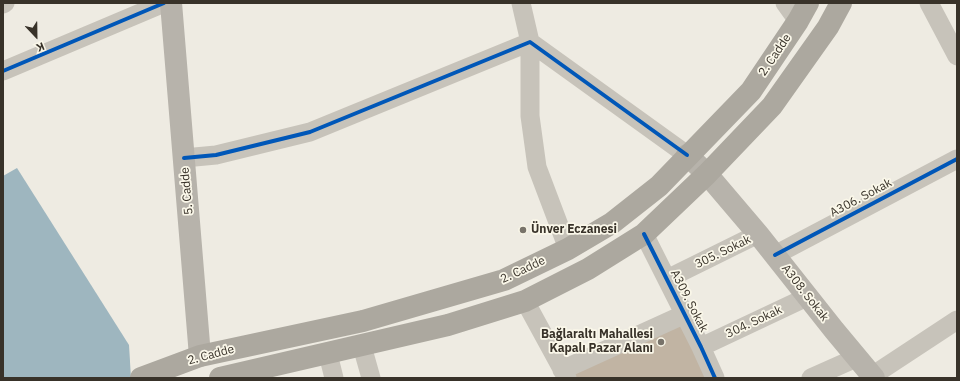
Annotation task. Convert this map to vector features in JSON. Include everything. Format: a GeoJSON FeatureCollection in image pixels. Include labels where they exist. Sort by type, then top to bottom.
{"type":"FeatureCollection","features":[{"type":"Feature","properties":{"kind":"main road","name":"5. Cadde"},"geometry":{"type":"LineString","coordinates":[[172,3],[200,356]]}},
{"type":"Feature","properties":{"kind":"main road","name":"2. Cadde"},"geometry":{"type":"LineString","coordinates":[[220,378],[448,325],[525,301],[588,269],[644,234],[707,174],[772,106],[828,27],[841,3]]}},
{"type":"Feature","properties":{"kind":"main road","name":"2. Cadde"},"geometry":{"type":"LineString","coordinates":[[141,378],[200,356],[363,321],[445,298],[504,280],[568,249],[612,223],[659,186],[751,91],[803,12]]}},
{"type":"Feature","properties":{"kind":"main road","name":"A308. Sokak"},"geometry":{"type":"LineString","coordinates":[[688,155],[707,174],[758,234],[856,358],[873,377]]}},
{"type":"Feature","properties":{"kind":"street"},"geometry":{"type":"LineString","coordinates":[[3,71],[164,3]]}},
{"type":"Feature","properties":{"kind":"street"},"geometry":{"type":"LineString","coordinates":[[521,3],[530,42],[530,116],[536,167],[568,249]]}},
{"type":"Feature","properties":{"kind":"street"},"geometry":{"type":"LineString","coordinates":[[784,3],[803,12]]}},
{"type":"Feature","properties":{"kind":"street"},"geometry":{"type":"LineString","coordinates":[[929,3],[957,56]]}},
{"type":"Feature","properties":{"kind":"street"},"geometry":{"type":"LineString","coordinates":[[184,158],[216,155],[310,132],[530,42]]}},
{"type":"Feature","properties":{"kind":"street"},"geometry":{"type":"LineString","coordinates":[[530,42],[688,155]]}},
{"type":"Feature","properties":{"kind":"street","name":"A306. Sokak"},"geometry":{"type":"LineString","coordinates":[[775,255],[957,159]]}},
{"type":"Feature","properties":{"kind":"street","name":"A309. Sokak"},"geometry":{"type":"LineString","coordinates":[[644,234],[702,347],[715,378]]}},
{"type":"Feature","properties":{"kind":"street","name":"305. Sokak"},"geometry":{"type":"LineString","coordinates":[[667,279],[758,234]]}},
{"type":"Feature","properties":{"kind":"street","name":"304. Sokak"},"geometry":{"type":"LineString","coordinates":[[702,347],[807,297]]}},
{"type":"Feature","properties":{"kind":"street"},"geometry":{"type":"LineString","coordinates":[[525,301],[565,374],[685,314]]}},
{"type":"Feature","properties":{"kind":"street"},"geometry":{"type":"LineString","coordinates":[[873,377],[957,320]]}},
{"type":"Feature","properties":{"kind":"street"},"geometry":{"type":"LineString","coordinates":[[362,346],[371,378]]}},
{"type":"Feature","properties":{"kind":"street"},"geometry":{"type":"LineString","coordinates":[[328,354],[334,378]]}},
{"type":"Feature","properties":{"kind":"street"},"geometry":{"type":"LineString","coordinates":[[811,378],[856,358]]}},
{"type":"Feature","properties":{"kind":"water"},"geometry":{"type":"Polygon","coordinates":[[[17,168],[129,345],[131,378],[3,378],[3,176],[17,168]]]}},
{"type":"Feature","properties":{"kind":"building","name":"Bağlaraltı Mahallesi Kapalı Pazar Alanı"},"geometry":{"type":"Polygon","coordinates":[[[685,314],[714,378],[566,378],[685,314]]]}},
{"type":"Feature","properties":{"kind":"cycle path"},"geometry":{"type":"LineString","coordinates":[[3,71],[164,3]]}},
{"type":"Feature","properties":{"kind":"cycle path"},"geometry":{"type":"LineString","coordinates":[[184,158],[216,155],[310,132],[530,42],[687,155]]}},
{"type":"Feature","properties":{"kind":"cycle path"},"geometry":{"type":"LineString","coordinates":[[775,255],[957,159]]}},
{"type":"Feature","properties":{"kind":"cycle path"},"geometry":{"type":"LineString","coordinates":[[644,234],[715,378]]}},
{"type":"Feature","properties":{"kind":"place","name":"Ünver Eczanesi"},"geometry":{"type":"Point","coordinates":[523,230]}},
{"type":"Feature","properties":{"kind":"place","name":"Bağlaraltı Mahallesi Kapalı Pazar Alanı"},"geometry":{"type":"Point","coordinates":[661,342]}}]}
